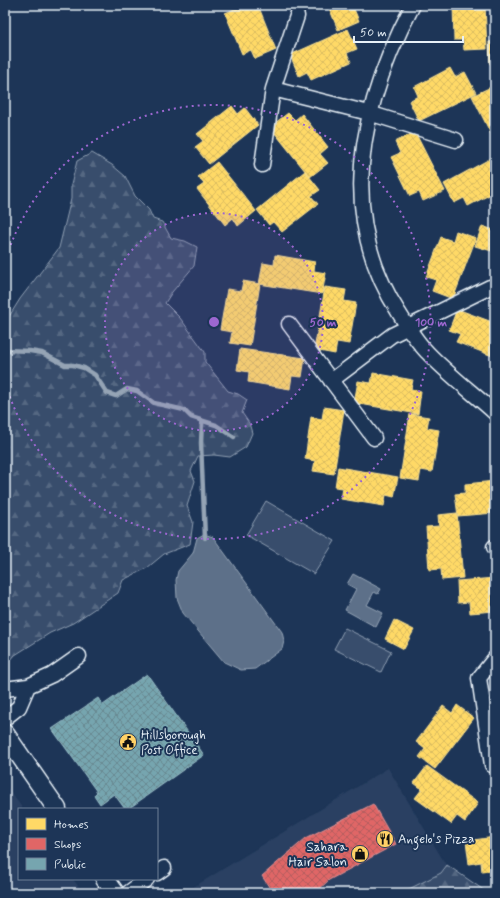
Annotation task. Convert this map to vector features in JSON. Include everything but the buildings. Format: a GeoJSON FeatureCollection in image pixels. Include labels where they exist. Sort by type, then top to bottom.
{"type":"FeatureCollection","features":[{"type":"Feature","properties":{"kind":"main road"},"geometry":{"type":"LineString","coordinates":[[5,734],[56,808]]}},
{"type":"Feature","properties":{"kind":"main road"},"geometry":{"type":"LineString","coordinates":[[106,880],[115,893]]}},
{"type":"Feature","properties":{"kind":"street"},"geometry":{"type":"LineString","coordinates":[[413,5],[392,50],[369,113],[363,148],[360,179],[362,212],[366,239],[374,267],[387,295],[407,326],[427,352],[495,413]]}},
{"type":"Feature","properties":{"kind":"street"},"geometry":{"type":"LineString","coordinates":[[262,165],[273,89],[297,16]]}},
{"type":"Feature","properties":{"kind":"street"},"geometry":{"type":"LineString","coordinates":[[273,89],[369,113],[456,140]]}},
{"type":"Feature","properties":{"kind":"street"},"geometry":{"type":"LineString","coordinates":[[331,381],[388,338],[407,326],[425,320],[490,287]]}},
{"type":"Feature","properties":{"kind":"street"},"geometry":{"type":"LineString","coordinates":[[289,324],[374,438]]}},
{"type":"Feature","properties":{"kind":"street"},"geometry":{"type":"LineString","coordinates":[[5,689],[28,686],[52,675],[79,656]]}},
{"type":"Feature","properties":{"kind":"street"},"geometry":{"type":"LineString","coordinates":[[492,765],[479,678],[495,658]]}},
{"type":"Feature","properties":{"kind":"street"},"geometry":{"type":"LineString","coordinates":[[5,718],[18,707],[28,686]]}},
{"type":"Feature","properties":{"kind":"street"},"geometry":{"type":"LineString","coordinates":[[128,893],[147,880]]}},
{"type":"Feature","properties":{"kind":"shaded area"},"geometry":{"type":"Polygon","coordinates":[[[204,534],[213,537],[282,632],[284,641],[282,649],[255,669],[241,670],[224,662],[183,613],[177,598],[176,580],[178,571],[193,553],[197,538],[204,534]]]}},
{"type":"Feature","properties":{"kind":"shaded area"},"geometry":{"type":"Polygon","coordinates":[[[353,574],[381,589],[378,594],[374,592],[367,605],[383,613],[376,627],[345,610],[356,589],[347,584],[353,574]]]}},
{"type":"Feature","properties":{"kind":"shaded area"},"geometry":{"type":"Polygon","coordinates":[[[388,768],[446,865],[453,869],[407,893],[184,893],[388,768]]]}},
{"type":"Feature","properties":{"kind":"shaded area"},"geometry":{"type":"Polygon","coordinates":[[[5,784],[22,808],[18,808],[18,880],[74,880],[83,893],[5,893],[5,784]]]}},
{"type":"Feature","properties":{"kind":"green space"},"geometry":{"type":"Polygon","coordinates":[[[92,153],[112,165],[125,176],[135,196],[149,210],[153,219],[162,222],[171,238],[185,241],[197,247],[194,266],[172,292],[165,303],[180,318],[205,352],[205,362],[228,391],[238,394],[247,400],[242,413],[249,423],[252,433],[246,447],[230,457],[214,455],[198,456],[191,471],[195,481],[187,506],[193,522],[190,544],[164,554],[147,568],[123,580],[118,593],[73,623],[50,633],[15,655],[5,667],[5,323],[20,299],[59,248],[71,199],[71,185],[77,161],[92,153]]]}},
{"type":"Feature","properties":{"kind":"green space"},"geometry":{"type":"Polygon","coordinates":[[[266,501],[335,541],[314,574],[246,535],[266,501]]]}},
{"type":"Feature","properties":{"kind":"green space"},"geometry":{"type":"Polygon","coordinates":[[[345,628],[391,651],[381,672],[334,649],[345,628]]]}},
{"type":"Feature","properties":{"kind":"green space"},"geometry":{"type":"Polygon","coordinates":[[[447,865],[488,893],[401,893],[441,873],[447,865]]]}},
{"type":"Feature","properties":{"kind":"waterway"},"geometry":{"type":"LineString","coordinates":[[5,350],[42,353],[65,365],[73,365],[84,368],[95,375],[107,393],[116,396],[127,389],[137,391],[154,403],[184,410],[191,417],[216,425],[234,437]]}},
{"type":"Feature","properties":{"kind":"waterway"},"geometry":{"type":"LineString","coordinates":[[202,421],[201,443],[205,538]]}},
{"type":"Feature","properties":{"kind":"place","name":"Hillsborough Post Office"},"geometry":{"type":"Point","coordinates":[128,742]}},
{"type":"Feature","properties":{"kind":"place","name":"Angelo's Pizza"},"geometry":{"type":"Point","coordinates":[385,839]}},
{"type":"Feature","properties":{"kind":"place","name":"Sahara Hair Salon"},"geometry":{"type":"Point","coordinates":[360,854]}}]}
